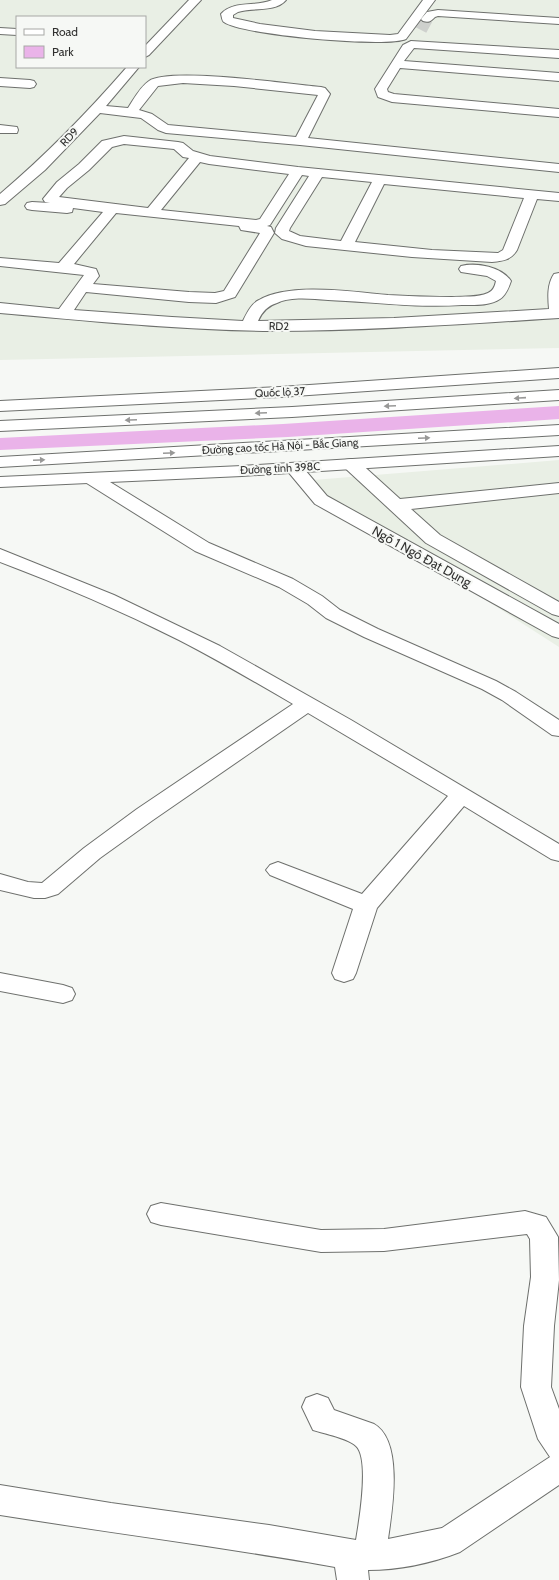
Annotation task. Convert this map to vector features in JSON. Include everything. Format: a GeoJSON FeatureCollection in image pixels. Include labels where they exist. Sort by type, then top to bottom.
{"type":"FeatureCollection","features":[{"type":"Feature","properties":{"kind":"main road"},"geometry":{"type":"LineString","coordinates":[[148,47],[195,0]]}},
{"type":"Feature","properties":{"kind":"main road"},"geometry":{"type":"LineString","coordinates":[[280,0],[272,4],[249,3],[238,6],[227,14],[228,20],[255,27],[355,38],[395,38],[404,34],[428,0]]}},
{"type":"Feature","properties":{"kind":"main road"},"geometry":{"type":"LineString","coordinates":[[475,4],[559,11]]}},
{"type":"Feature","properties":{"kind":"main road"},"geometry":{"type":"LineString","coordinates":[[427,19],[431,14],[438,13],[559,21]]}},
{"type":"Feature","properties":{"kind":"main road"},"geometry":{"type":"LineString","coordinates":[[0,31],[16,32]]}},
{"type":"Feature","properties":{"kind":"main road"},"geometry":{"type":"LineString","coordinates":[[421,33],[419,35],[422,38],[431,40],[559,48]]}},
{"type":"Feature","properties":{"kind":"main road"},"geometry":{"type":"LineString","coordinates":[[559,54],[418,43],[411,44],[407,47],[381,90],[382,94],[392,98],[559,112]]}},
{"type":"Feature","properties":{"kind":"main road"},"geometry":{"type":"LineString","coordinates":[[397,64],[559,77]]}},
{"type":"Feature","properties":{"kind":"main road","name":"RD9"},"geometry":{"type":"LineString","coordinates":[[0,201],[40,167],[96,109],[132,68]]}},
{"type":"Feature","properties":{"kind":"main road"},"geometry":{"type":"LineString","coordinates":[[446,103],[464,69]]}},
{"type":"Feature","properties":{"kind":"main road"},"geometry":{"type":"LineString","coordinates":[[131,112],[154,83],[161,82],[196,80],[321,91],[324,94],[300,141]]}},
{"type":"Feature","properties":{"kind":"main road"},"geometry":{"type":"LineString","coordinates":[[0,82],[30,84]]}},
{"type":"Feature","properties":{"kind":"main road"},"geometry":{"type":"LineString","coordinates":[[96,109],[146,115],[159,127],[166,129],[300,141],[559,168]]}},
{"type":"Feature","properties":{"kind":"main road"},"geometry":{"type":"LineString","coordinates":[[298,171],[265,222],[256,224],[62,203],[50,198],[107,144],[113,141],[124,140],[178,146],[196,158],[298,171],[559,197]]}},
{"type":"Feature","properties":{"kind":"main road"},"geometry":{"type":"LineString","coordinates":[[152,212],[196,158]]}},
{"type":"Feature","properties":{"kind":"main road"},"geometry":{"type":"LineString","coordinates":[[40,167],[84,167]]}},
{"type":"Feature","properties":{"kind":"main road"},"geometry":{"type":"LineString","coordinates":[[318,173],[283,228],[282,233],[295,239],[346,246],[431,254],[492,258],[502,257],[508,254],[510,250],[532,194]]}},
{"type":"Feature","properties":{"kind":"main road"},"geometry":{"type":"LineString","coordinates":[[346,246],[380,179]]}},
{"type":"Feature","properties":{"kind":"main road"},"geometry":{"type":"LineString","coordinates":[[32,206],[263,229],[266,230],[267,233],[230,294],[216,298],[189,297],[82,287]]}},
{"type":"Feature","properties":{"kind":"main road"},"geometry":{"type":"LineString","coordinates":[[62,268],[109,214]]}},
{"type":"Feature","properties":{"kind":"main road"},"geometry":{"type":"LineString","coordinates":[[0,262],[91,272],[92,276],[82,287],[63,314]]}},
{"type":"Feature","properties":{"kind":"main road"},"geometry":{"type":"LineString","coordinates":[[248,325],[256,309],[266,302],[296,294],[448,302],[474,300],[493,296],[500,291],[504,281],[501,276],[496,273],[443,267]]}},
{"type":"Feature","properties":{"kind":"main road"},"geometry":{"type":"LineString","coordinates":[[558,313],[555,300],[556,287],[559,277]]}},
{"type":"Feature","properties":{"kind":"main road","name":"RD2"},"geometry":{"type":"LineString","coordinates":[[0,308],[156,321],[248,325],[383,324],[558,313]]}},
{"type":"Feature","properties":{"kind":"main road","name":"Quốc lộ 37"},"geometry":{"type":"LineString","coordinates":[[0,406],[150,399],[559,373]]}},
{"type":"Feature","properties":{"kind":"main road"},"geometry":{"type":"LineString","coordinates":[[0,426],[292,412],[559,395]]}},
{"type":"Feature","properties":{"kind":"main road","name":"Đường cao tốc Hà Nội - Bắc Giang"},"geometry":{"type":"LineString","coordinates":[[0,462],[559,430]]}},
{"type":"Feature","properties":{"kind":"main road","name":"Đường tỉnh 398C"},"geometry":{"type":"LineString","coordinates":[[0,482],[294,468],[559,452]]}},
{"type":"Feature","properties":{"kind":"main road"},"geometry":{"type":"LineString","coordinates":[[351,464],[433,539],[559,610]]}},
{"type":"Feature","properties":{"kind":"main road","name":"Ngõ 1 Ngô Đạt Dụng"},"geometry":{"type":"LineString","coordinates":[[294,468],[321,500],[559,632]]}},
{"type":"Feature","properties":{"kind":"main road"},"geometry":{"type":"LineString","coordinates":[[91,478],[202,547],[286,583],[315,600],[333,614],[371,633],[437,660],[510,696],[559,730]]}},
{"type":"Feature","properties":{"kind":"main road"},"geometry":{"type":"LineString","coordinates":[[395,505],[559,488]]}},
{"type":"Feature","properties":{"kind":"main road"},"geometry":{"type":"LineString","coordinates":[[0,554],[71,582],[212,649],[355,730],[559,854]]}},
{"type":"Feature","properties":{"kind":"main road"},"geometry":{"type":"LineString","coordinates":[[0,882],[44,890],[55,886],[98,849],[210,769],[307,704]]}},
{"type":"Feature","properties":{"kind":"main road"},"geometry":{"type":"LineString","coordinates":[[344,973],[366,905],[461,795]]}},
{"type":"Feature","properties":{"kind":"main road"},"geometry":{"type":"LineString","coordinates":[[278,870],[366,905]]}},
{"type":"Feature","properties":{"kind":"main road"},"geometry":{"type":"LineString","coordinates":[[0,982],[63,994]]}},
{"type":"Feature","properties":{"kind":"main road"},"geometry":{"type":"LineString","coordinates":[[162,1214],[322,1241],[384,1240],[525,1222],[536,1225],[544,1236],[545,1277],[539,1326],[536,1386],[554,1439],[559,1447]]}},
{"type":"Feature","properties":{"kind":"main road"},"geometry":{"type":"LineString","coordinates":[[318,1408],[324,1420],[367,1436],[376,1451],[379,1466],[377,1495],[358,1563]]}},
{"type":"Feature","properties":{"kind":"main road"},"geometry":{"type":"LineString","coordinates":[[0,1500],[111,1518],[269,1540],[358,1563],[390,1554],[449,1541],[552,1470],[559,1468]]}},
{"type":"Feature","properties":{"kind":"shaded area"},"geometry":{"type":"Polygon","coordinates":[[[0,0],[559,0],[559,348],[0,360],[0,0]]]}},
{"type":"Feature","properties":{"kind":"shaded area"},"geometry":{"type":"Polygon","coordinates":[[[559,460],[559,647],[301,481],[559,460]]]}},
{"type":"Feature","properties":{"kind":"green space"},"geometry":{"type":"Polygon","coordinates":[[[559,406],[559,419],[288,437],[0,450],[0,438],[283,424],[559,406]]]}},
{"type":"Feature","properties":{"kind":"tunnel"},"geometry":{"type":"LineString","coordinates":[[421,30],[427,19]]}}]}
